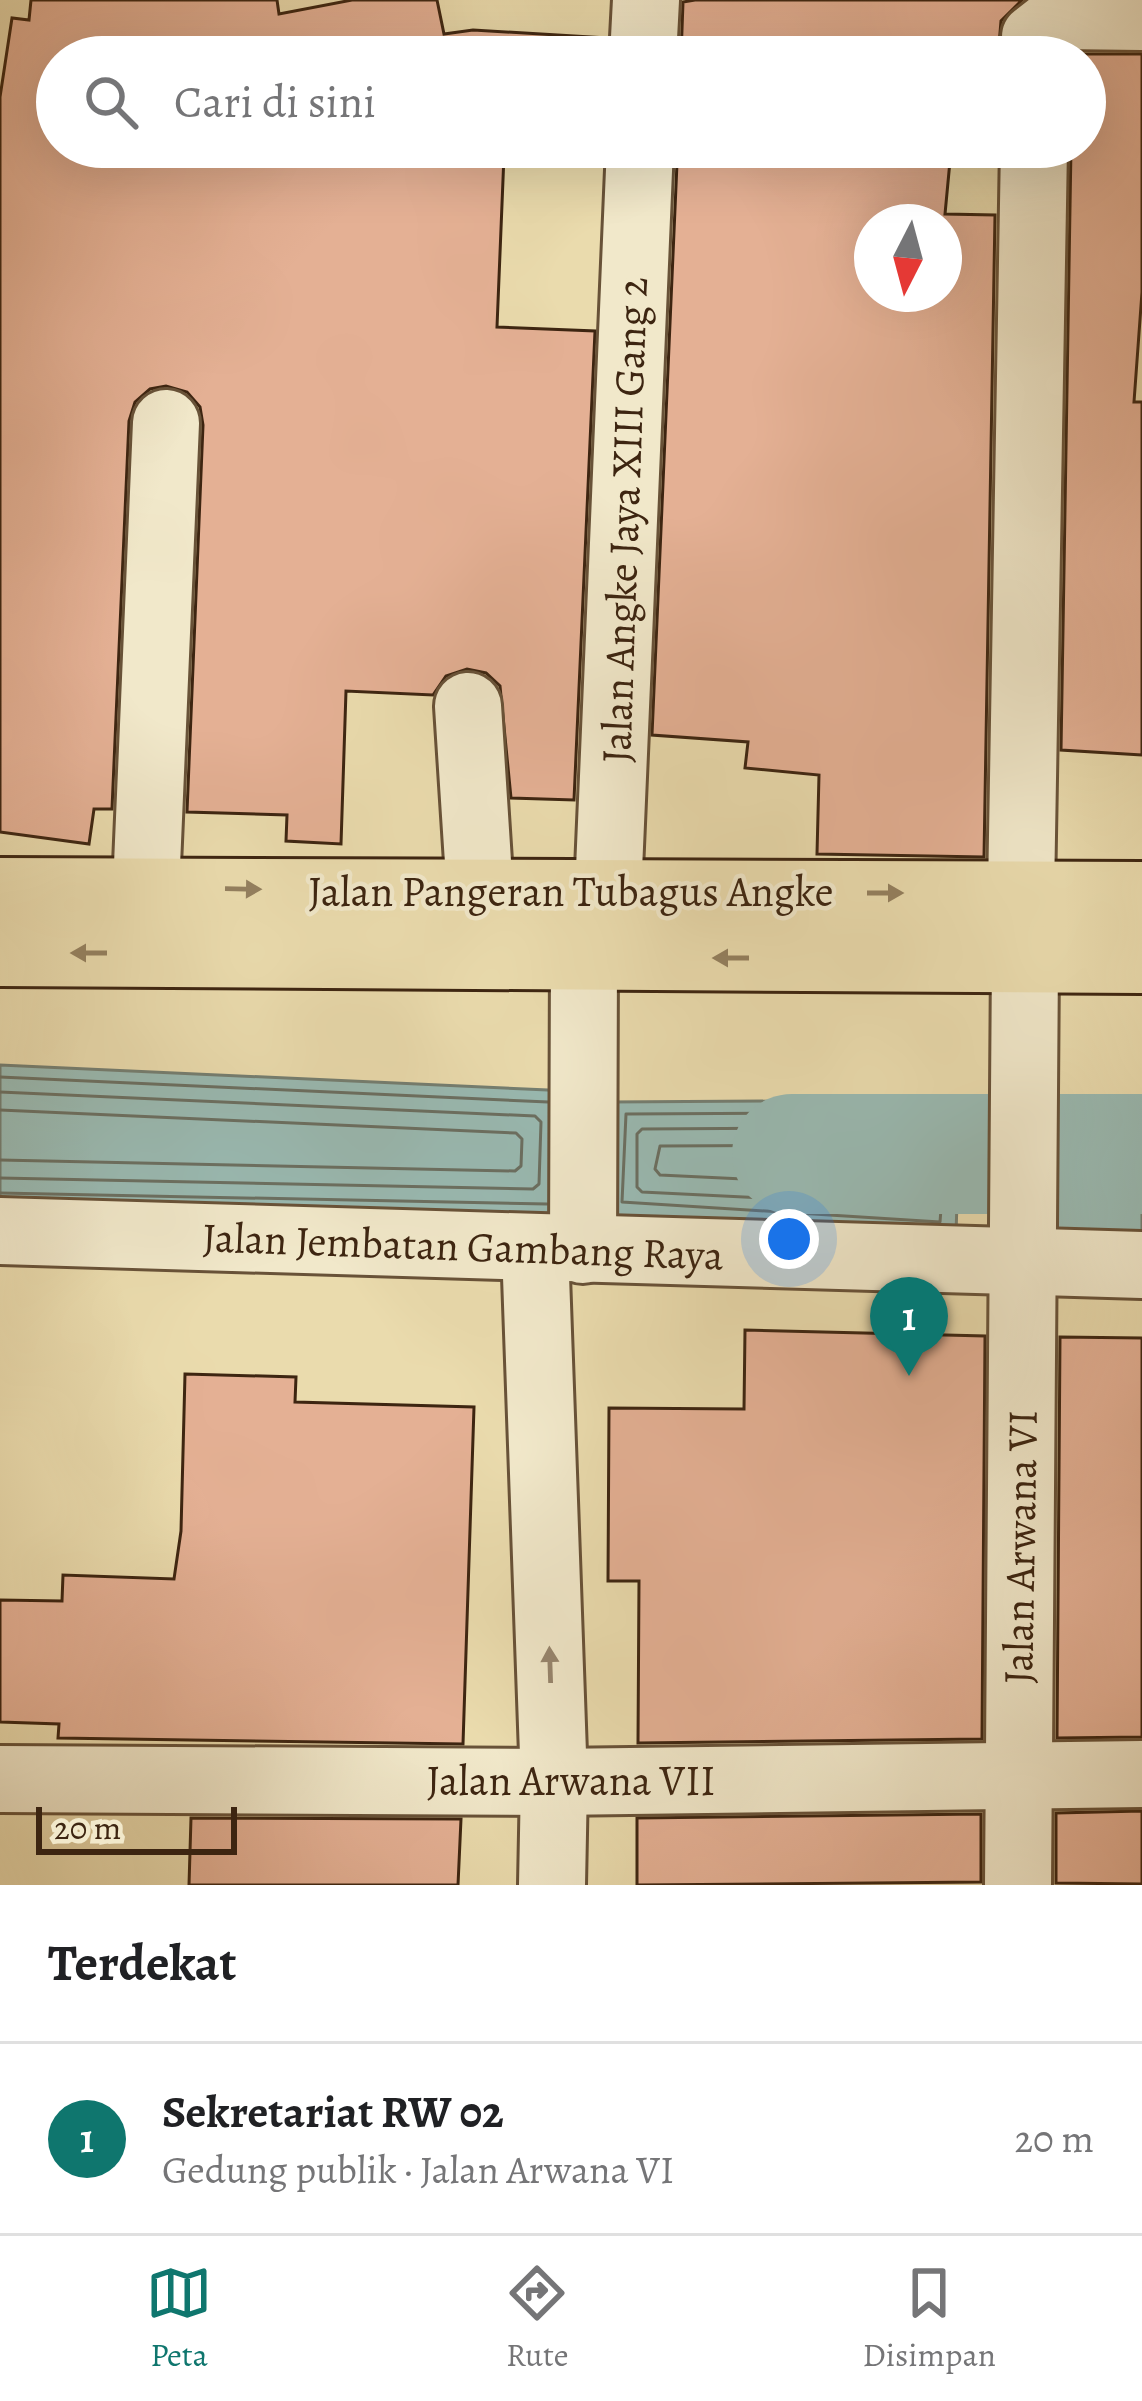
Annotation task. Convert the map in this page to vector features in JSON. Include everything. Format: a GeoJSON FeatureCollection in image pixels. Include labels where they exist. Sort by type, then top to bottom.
{"type":"FeatureCollection","features":[{"type":"Feature","properties":{"kind":"main road","name":"Jalan Pangeran Tubagus Angke"},"geometry":{"type":"LineString","coordinates":[[0,891],[1142,895]]}},
{"type":"Feature","properties":{"kind":"main road","name":"Jalan Pangeran Tubagus Angke"},"geometry":{"type":"LineString","coordinates":[[0,952],[585,976],[1142,960]]}},
{"type":"Feature","properties":{"kind":"street"},"geometry":{"type":"LineString","coordinates":[[644,36],[646,0]]}},
{"type":"Feature","properties":{"kind":"street"},"geometry":{"type":"LineString","coordinates":[[1036,36],[1062,16],[1142,17]]}},
{"type":"Feature","properties":{"kind":"street","name":"Jalan Angke Jaya XIII Gang 2"},"geometry":{"type":"LineString","coordinates":[[608,893],[639,168]]}},
{"type":"Feature","properties":{"kind":"street"},"geometry":{"type":"LineString","coordinates":[[1021,893],[1034,168]]}},
{"type":"Feature","properties":{"kind":"street"},"geometry":{"type":"LineString","coordinates":[[146,888],[166,423]]}},
{"type":"Feature","properties":{"kind":"street"},"geometry":{"type":"LineString","coordinates":[[468,706],[480,893]]}},
{"type":"Feature","properties":{"kind":"street","name":"Jalan Arwana VI"},"geometry":{"type":"LineString","coordinates":[[1018,1885],[1025,960]]}},
{"type":"Feature","properties":{"kind":"street"},"geometry":{"type":"LineString","coordinates":[[552,1885],[567,1231],[585,976]]}},
{"type":"Feature","properties":{"kind":"street","name":"Jalan Jembatan Gambang Raya"},"geometry":{"type":"LineString","coordinates":[[0,1231],[1023,1236],[1142,1265]]}},
{"type":"Feature","properties":{"kind":"street","name":"Jalan Arwana VII"},"geometry":{"type":"LineString","coordinates":[[0,1779],[554,1781],[1142,1774]]}},
{"type":"Feature","properties":{"kind":"water"},"geometry":{"type":"Polygon","coordinates":[[[0,1065],[570,1091],[566,1217],[0,1205],[0,1065]]]}},
{"type":"Feature","properties":{"kind":"water"},"geometry":{"type":"Polygon","coordinates":[[[1044,1096],[1142,1096],[1142,1233],[1046,1232],[1044,1096]]]}},
{"type":"Feature","properties":{"kind":"water"},"geometry":{"type":"Polygon","coordinates":[[[960,1100],[956,1235],[609,1217],[610,1102],[960,1100]]]}},
{"type":"Feature","properties":{"kind":"building"},"geometry":{"type":"Polygon","coordinates":[[[31,0],[277,0],[279,14],[352,0],[437,0],[444,34],[473,30],[573,36],[36,36],[36,168],[503,168],[497,327],[595,331],[574,800],[511,798],[500,686],[486,673],[467,669],[446,676],[433,695],[346,691],[341,844],[286,841],[287,815],[187,812],[203,425],[200,407],[187,392],[166,386],[150,389],[135,402],[129,421],[112,809],[94,809],[89,844],[0,832],[0,97],[12,18],[29,20],[31,0]]]}},
{"type":"Feature","properties":{"kind":"building"},"geometry":{"type":"Polygon","coordinates":[[[1022,0],[1001,21],[1000,36],[682,36],[683,2],[1022,0]]]}},
{"type":"Feature","properties":{"kind":"building"},"geometry":{"type":"Polygon","coordinates":[[[1106,54],[1142,54],[1142,292],[1134,402],[1142,402],[1142,755],[1061,750],[1071,168],[1106,168],[1106,54]]]}},
{"type":"Feature","properties":{"kind":"building"},"geometry":{"type":"Polygon","coordinates":[[[677,168],[949,168],[946,204],[854,204],[854,312],[962,312],[962,214],[995,215],[984,857],[817,854],[819,775],[745,768],[748,742],[652,735],[677,168]]]}},
{"type":"Feature","properties":{"kind":"building"},"geometry":{"type":"Polygon","coordinates":[[[745,1330],[985,1336],[982,1739],[638,1743],[639,1581],[608,1581],[609,1408],[744,1409],[745,1330]]]}},
{"type":"Feature","properties":{"kind":"building"},"geometry":{"type":"Polygon","coordinates":[[[1060,1337],[1142,1338],[1142,1737],[1057,1738],[1060,1337]]]}},
{"type":"Feature","properties":{"kind":"building"},"geometry":{"type":"Polygon","coordinates":[[[185,1374],[296,1377],[295,1402],[474,1407],[463,1744],[58,1738],[59,1724],[0,1722],[0,1600],[62,1601],[63,1575],[174,1579],[181,1531],[185,1374]]]}},
{"type":"Feature","properties":{"kind":"building"},"geometry":{"type":"Polygon","coordinates":[[[1142,1811],[1142,1884],[1056,1883],[1056,1813],[1142,1811]]]}},
{"type":"Feature","properties":{"kind":"building"},"geometry":{"type":"Polygon","coordinates":[[[981,1814],[981,1882],[637,1885],[637,1818],[981,1814]]]}},
{"type":"Feature","properties":{"kind":"building"},"geometry":{"type":"Polygon","coordinates":[[[191,1818],[461,1819],[458,1885],[189,1885],[191,1818]]]}},
{"type":"Feature","properties":{"kind":"waterway"},"geometry":{"type":"LineString","coordinates":[[792,1154],[1142,1154]]}},
{"type":"Feature","properties":{"kind":"place","name":"Sekretariat RW 02"},"geometry":{"type":"Point","coordinates":[909,1376]}}]}
